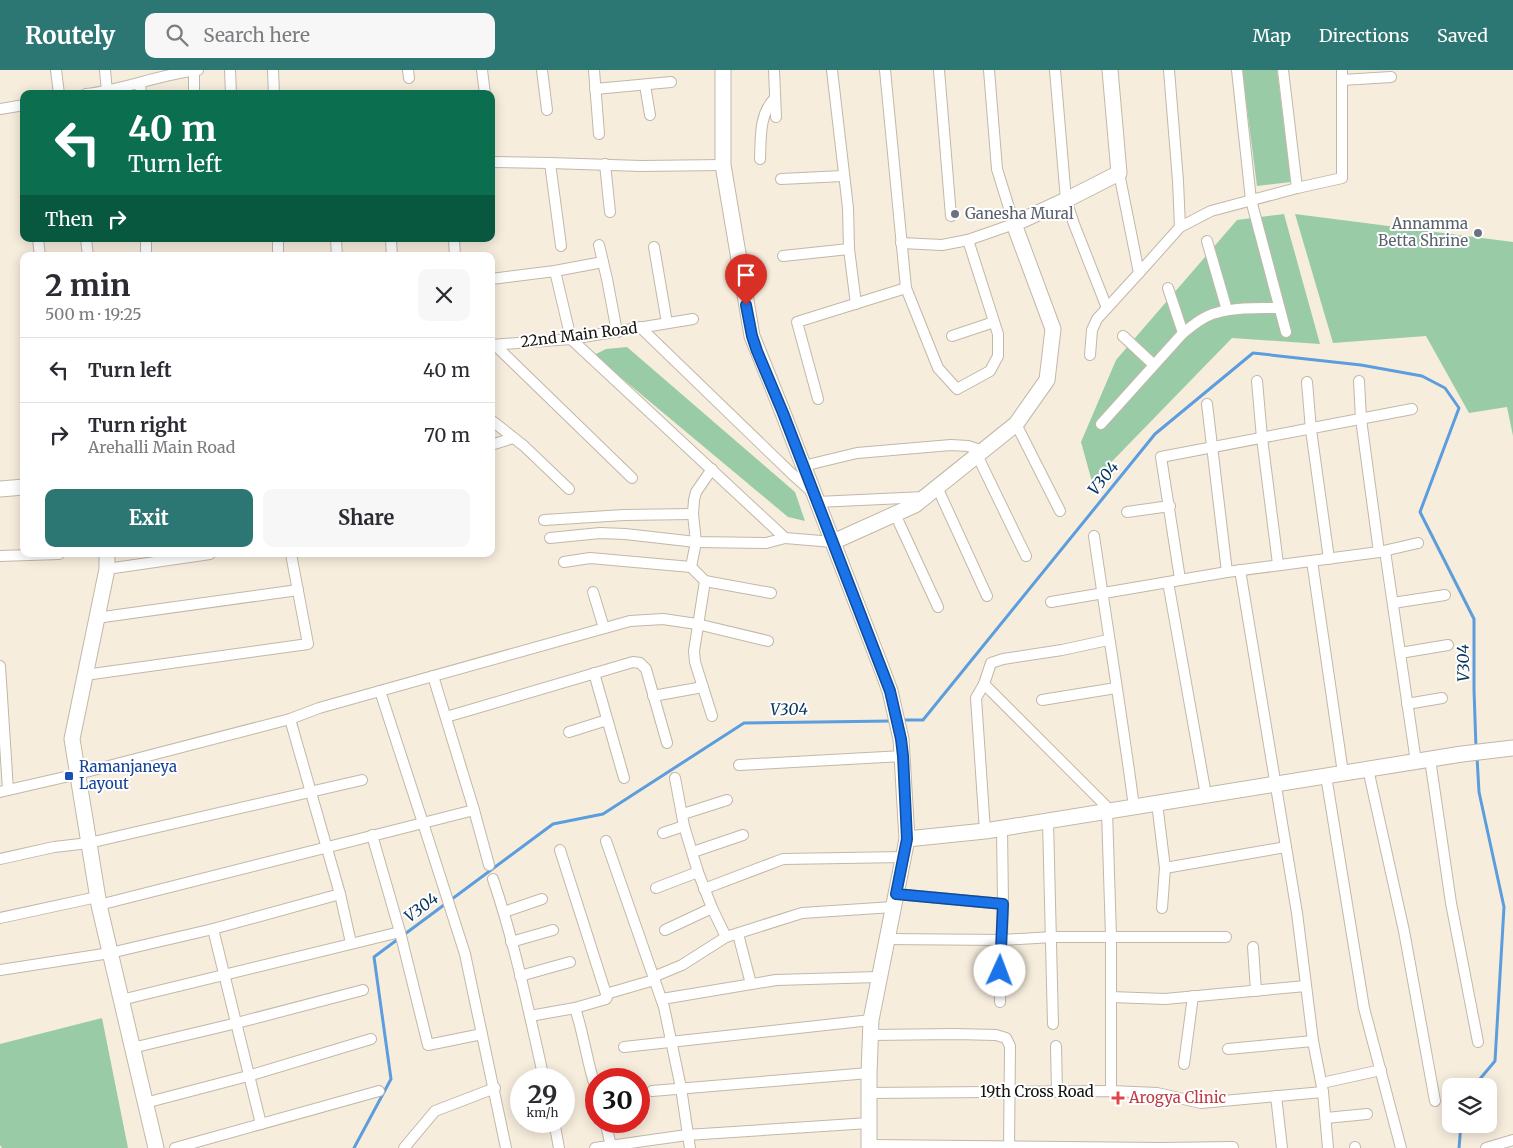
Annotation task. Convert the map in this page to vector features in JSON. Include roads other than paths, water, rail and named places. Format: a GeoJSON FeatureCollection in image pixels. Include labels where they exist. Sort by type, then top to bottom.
{"type":"FeatureCollection","features":[{"type":"Feature","properties":{"kind":"street"},"geometry":{"type":"LineString","coordinates":[[56,70],[58,90]]}},
{"type":"Feature","properties":{"kind":"street"},"geometry":{"type":"LineString","coordinates":[[104,70],[107,90]]}},
{"type":"Feature","properties":{"kind":"street"},"geometry":{"type":"LineString","coordinates":[[194,70],[194,90]]}},
{"type":"Feature","properties":{"kind":"street"},"geometry":{"type":"LineString","coordinates":[[140,89],[182,71],[198,70]]}},
{"type":"Feature","properties":{"kind":"street"},"geometry":{"type":"LineString","coordinates":[[230,70],[231,90]]}},
{"type":"Feature","properties":{"kind":"street"},"geometry":{"type":"LineString","coordinates":[[273,70],[274,90]]}},
{"type":"Feature","properties":{"kind":"street"},"geometry":{"type":"LineString","coordinates":[[482,70],[484,90]]}},
{"type":"Feature","properties":{"kind":"street"},"geometry":{"type":"LineString","coordinates":[[542,70],[547,110]]}},
{"type":"Feature","properties":{"kind":"street"},"geometry":{"type":"LineString","coordinates":[[594,70],[599,134]]}},
{"type":"Feature","properties":{"kind":"street"},"geometry":{"type":"LineString","coordinates":[[723,70],[723,165],[752,336],[883,672],[901,739],[907,839],[878,977],[870,1027],[868,1073],[869,1147],[1233,1148]]}},
{"type":"Feature","properties":{"kind":"street"},"geometry":{"type":"LineString","coordinates":[[774,70],[776,117]]}},
{"type":"Feature","properties":{"kind":"street"},"geometry":{"type":"LineString","coordinates":[[832,70],[848,208],[849,248],[856,304]]}},
{"type":"Feature","properties":{"kind":"street"},"geometry":{"type":"LineString","coordinates":[[885,70],[906,288],[938,368],[958,389],[990,371],[998,356],[998,334],[968,240]]}},
{"type":"Feature","properties":{"kind":"street"},"geometry":{"type":"LineString","coordinates":[[939,70],[951,216]]}},
{"type":"Feature","properties":{"kind":"street"},"geometry":{"type":"LineString","coordinates":[[550,538],[600,533],[696,542],[766,543],[785,538],[833,542],[915,505],[1016,424],[1047,380],[1053,329],[1014,224],[997,169],[989,70]]}},
{"type":"Feature","properties":{"kind":"street"},"geometry":{"type":"LineString","coordinates":[[1055,70],[1066,200],[1108,308]]}},
{"type":"Feature","properties":{"kind":"street"},"geometry":{"type":"LineString","coordinates":[[1110,70],[1119,173],[1139,273]]}},
{"type":"Feature","properties":{"kind":"street"},"geometry":{"type":"LineString","coordinates":[[1169,70],[1180,227]]}},
{"type":"Feature","properties":{"kind":"street"},"geometry":{"type":"LineString","coordinates":[[1237,70],[1251,200],[1286,332]]}},
{"type":"Feature","properties":{"kind":"street"},"geometry":{"type":"LineString","coordinates":[[1283,70],[1298,188]]}},
{"type":"Feature","properties":{"kind":"street"},"geometry":{"type":"LineString","coordinates":[[1090,355],[1092,330],[1097,319],[1180,227],[1211,211],[1342,178],[1342,75],[1391,77]]}},
{"type":"Feature","properties":{"kind":"street"},"geometry":{"type":"LineString","coordinates":[[595,89],[671,82]]}},
{"type":"Feature","properties":{"kind":"street"},"geometry":{"type":"LineString","coordinates":[[645,84],[650,115]]}},
{"type":"Feature","properties":{"kind":"street"},"geometry":{"type":"LineString","coordinates":[[760,159],[761,129],[767,106],[775,98]]}},
{"type":"Feature","properties":{"kind":"street"},"geometry":{"type":"LineString","coordinates":[[0,108],[20,107]]}},
{"type":"Feature","properties":{"kind":"street"},"geometry":{"type":"LineString","coordinates":[[495,162],[641,166],[723,165]]}},
{"type":"Feature","properties":{"kind":"street"},"geometry":{"type":"LineString","coordinates":[[550,163],[561,246]]}},
{"type":"Feature","properties":{"kind":"street"},"geometry":{"type":"LineString","coordinates":[[605,164],[610,212]]}},
{"type":"Feature","properties":{"kind":"street"},"geometry":{"type":"LineString","coordinates":[[901,243],[942,245],[968,240],[1014,224],[1119,173]]}},
{"type":"Feature","properties":{"kind":"street"},"geometry":{"type":"LineString","coordinates":[[780,179],[843,176]]}},
{"type":"Feature","properties":{"kind":"street"},"geometry":{"type":"LineString","coordinates":[[1207,241],[1227,310]]}},
{"type":"Feature","properties":{"kind":"street"},"geometry":{"type":"LineString","coordinates":[[599,245],[608,279],[616,332]]}},
{"type":"Feature","properties":{"kind":"street"},"geometry":{"type":"LineString","coordinates":[[654,247],[667,323]]}},
{"type":"Feature","properties":{"kind":"street"},"geometry":{"type":"LineString","coordinates":[[782,256],[849,248]]}},
{"type":"Feature","properties":{"kind":"street"},"geometry":{"type":"LineString","coordinates":[[495,278],[603,262]]}},
{"type":"Feature","properties":{"kind":"street"},"geometry":{"type":"LineString","coordinates":[[555,270],[571,339],[785,538]]}},
{"type":"Feature","properties":{"kind":"street"},"geometry":{"type":"LineString","coordinates":[[818,399],[797,322],[906,288]]}},
{"type":"Feature","properties":{"kind":"street"},"geometry":{"type":"LineString","coordinates":[[1168,288],[1183,333]]}},
{"type":"Feature","properties":{"kind":"street"},"geometry":{"type":"LineString","coordinates":[[1101,424],[1153,364],[1183,333],[1207,317],[1227,310],[1279,308]]}},
{"type":"Feature","properties":{"kind":"street","name":"22nd Main Road"},"geometry":{"type":"LineString","coordinates":[[495,345],[571,339],[693,319]]}},
{"type":"Feature","properties":{"kind":"street"},"geometry":{"type":"LineString","coordinates":[[952,336],[994,322]]}},
{"type":"Feature","properties":{"kind":"street"},"geometry":{"type":"LineString","coordinates":[[640,327],[815,497],[924,497]]}},
{"type":"Feature","properties":{"kind":"street"},"geometry":{"type":"LineString","coordinates":[[1123,336],[1153,364]]}},
{"type":"Feature","properties":{"kind":"street"},"geometry":{"type":"LineString","coordinates":[[495,347],[632,478]]}},
{"type":"Feature","properties":{"kind":"street"},"geometry":{"type":"LineString","coordinates":[[1256,381],[1278,564]]}},
{"type":"Feature","properties":{"kind":"street"},"geometry":{"type":"LineString","coordinates":[[1359,381],[1361,419],[1382,551],[1393,603],[1407,704],[1423,760],[1478,1042]]}},
{"type":"Feature","properties":{"kind":"street"},"geometry":{"type":"LineString","coordinates":[[1307,382],[1311,430],[1328,559]]}},
{"type":"Feature","properties":{"kind":"street"},"geometry":{"type":"LineString","coordinates":[[1207,404],[1227,572]]}},
{"type":"Feature","properties":{"kind":"street"},"geometry":{"type":"LineString","coordinates":[[1180,579],[1161,457],[1311,430],[1412,409]]}},
{"type":"Feature","properties":{"kind":"street"},"geometry":{"type":"LineString","coordinates":[[495,423],[569,489]]}},
{"type":"Feature","properties":{"kind":"street"},"geometry":{"type":"LineString","coordinates":[[1016,424],[1060,511]]}},
{"type":"Feature","properties":{"kind":"street"},"geometry":{"type":"LineString","coordinates":[[495,444],[513,438]]}},
{"type":"Feature","properties":{"kind":"street"},"geometry":{"type":"LineString","coordinates":[[803,466],[857,453],[951,445],[968,446],[980,453],[1026,556]]}},
{"type":"Feature","properties":{"kind":"street"},"geometry":{"type":"LineString","coordinates":[[691,567],[696,542],[693,514],[696,492],[712,470]]}},
{"type":"Feature","properties":{"kind":"street"},"geometry":{"type":"LineString","coordinates":[[0,489],[20,487]]}},
{"type":"Feature","properties":{"kind":"street"},"geometry":{"type":"LineString","coordinates":[[937,487],[987,596]]}},
{"type":"Feature","properties":{"kind":"street"},"geometry":{"type":"LineString","coordinates":[[1127,512],[1170,506]]}},
{"type":"Feature","properties":{"kind":"street"},"geometry":{"type":"LineString","coordinates":[[544,520],[624,514],[693,514]]}},
{"type":"Feature","properties":{"kind":"street"},"geometry":{"type":"LineString","coordinates":[[895,514],[938,607]]}},
{"type":"Feature","properties":{"kind":"street"},"geometry":{"type":"LineString","coordinates":[[1094,536],[1108,640],[1126,742],[1134,807]]}},
{"type":"Feature","properties":{"kind":"street"},"geometry":{"type":"LineString","coordinates":[[1051,602],[1180,579],[1382,551],[1418,543]]}},
{"type":"Feature","properties":{"kind":"street"},"geometry":{"type":"LineString","coordinates":[[0,556],[20,555]]}},
{"type":"Feature","properties":{"kind":"street"},"geometry":{"type":"LineString","coordinates":[[156,1148],[98,901],[72,740],[107,561],[166,557]]}},
{"type":"Feature","properties":{"kind":"street"},"geometry":{"type":"LineString","coordinates":[[85,675],[308,644],[292,557]]}},
{"type":"Feature","properties":{"kind":"street"},"geometry":{"type":"LineString","coordinates":[[564,562],[590,558],[691,567],[705,581],[771,593]]}},
{"type":"Feature","properties":{"kind":"street"},"geometry":{"type":"LineString","coordinates":[[1312,561],[1343,773]]}},
{"type":"Feature","properties":{"kind":"street"},"geometry":{"type":"LineString","coordinates":[[1240,570],[1297,913],[1313,1041],[1322,1087],[1328,1148]]}},
{"type":"Feature","properties":{"kind":"street"},"geometry":{"type":"LineString","coordinates":[[705,581],[694,651],[695,662],[712,716]]}},
{"type":"Feature","properties":{"kind":"street"},"geometry":{"type":"LineString","coordinates":[[1168,582],[1206,796]]}},
{"type":"Feature","properties":{"kind":"street"},"geometry":{"type":"LineString","coordinates":[[96,618],[298,590]]}},
{"type":"Feature","properties":{"kind":"street"},"geometry":{"type":"LineString","coordinates":[[593,592],[604,628]]}},
{"type":"Feature","properties":{"kind":"street"},"geometry":{"type":"LineString","coordinates":[[1393,603],[1445,595]]}},
{"type":"Feature","properties":{"kind":"street"},"geometry":{"type":"LineString","coordinates":[[0,666],[4,791],[78,774],[290,719],[319,708],[630,621],[663,618],[768,640]]}},
{"type":"Feature","properties":{"kind":"street"},"geometry":{"type":"LineString","coordinates":[[985,831],[976,698],[984,684],[991,663],[1004,658],[1062,650],[1108,640]]}},
{"type":"Feature","properties":{"kind":"street"},"geometry":{"type":"LineString","coordinates":[[1400,653],[1448,645]]}},
{"type":"Feature","properties":{"kind":"street"},"geometry":{"type":"LineString","coordinates":[[446,717],[633,662],[640,663],[646,669],[668,742]]}},
{"type":"Feature","properties":{"kind":"street"},"geometry":{"type":"LineString","coordinates":[[594,673],[624,778]]}},
{"type":"Feature","properties":{"kind":"street"},"geometry":{"type":"LineString","coordinates":[[432,676],[474,810],[488,865]]}},
{"type":"Feature","properties":{"kind":"street"},"geometry":{"type":"LineString","coordinates":[[984,684],[1109,811],[1111,1091]]}},
{"type":"Feature","properties":{"kind":"street"},"geometry":{"type":"LineString","coordinates":[[653,696],[703,687]]}},
{"type":"Feature","properties":{"kind":"street"},"geometry":{"type":"LineString","coordinates":[[1042,700],[1116,688]]}},
{"type":"Feature","properties":{"kind":"street"},"geometry":{"type":"LineString","coordinates":[[380,691],[462,942],[495,1088],[506,1148]]}},
{"type":"Feature","properties":{"kind":"street"},"geometry":{"type":"LineString","coordinates":[[1407,704],[1442,698]]}},
{"type":"Feature","properties":{"kind":"street"},"geometry":{"type":"LineString","coordinates":[[290,719],[312,792],[325,847],[340,894],[351,943]]}},
{"type":"Feature","properties":{"kind":"street"},"geometry":{"type":"LineString","coordinates":[[569,732],[607,720]]}},
{"type":"Feature","properties":{"kind":"street"},"geometry":{"type":"LineString","coordinates":[[907,839],[985,831],[1423,760],[1513,748]]}},
{"type":"Feature","properties":{"kind":"street"},"geometry":{"type":"LineString","coordinates":[[739,765],[903,756]]}},
{"type":"Feature","properties":{"kind":"street"},"geometry":{"type":"LineString","coordinates":[[1368,769],[1404,931],[1435,1101]]}},
{"type":"Feature","properties":{"kind":"street"},"geometry":{"type":"LineString","coordinates":[[1326,776],[1364,1008],[1401,1148]]}},
{"type":"Feature","properties":{"kind":"street"},"geometry":{"type":"LineString","coordinates":[[675,778],[684,826],[698,872],[726,937]]}},
{"type":"Feature","properties":{"kind":"street"},"geometry":{"type":"LineString","coordinates":[[0,859],[54,847],[89,843],[362,780]]}},
{"type":"Feature","properties":{"kind":"street"},"geometry":{"type":"LineString","coordinates":[[683,814],[727,800]]}},
{"type":"Feature","properties":{"kind":"street"},"geometry":{"type":"LineString","coordinates":[[1157,803],[1165,868],[1162,908]]}},
{"type":"Feature","properties":{"kind":"street"},"geometry":{"type":"LineString","coordinates":[[0,918],[98,901],[474,810]]}},
{"type":"Feature","properties":{"kind":"street"},"geometry":{"type":"LineString","coordinates":[[1048,821],[1052,937],[1052,1024]]}},
{"type":"Feature","properties":{"kind":"street"},"geometry":{"type":"LineString","coordinates":[[663,833],[684,826]]}},
{"type":"Feature","properties":{"kind":"street"},"geometry":{"type":"LineString","coordinates":[[1000,1002],[1003,904],[1002,828]]}},
{"type":"Feature","properties":{"kind":"street"},"geometry":{"type":"LineString","coordinates":[[372,835],[401,936],[428,1045],[482,1034]]}},
{"type":"Feature","properties":{"kind":"street"},"geometry":{"type":"LineString","coordinates":[[693,852],[743,835]]}},
{"type":"Feature","properties":{"kind":"street"},"geometry":{"type":"LineString","coordinates":[[606,841],[662,999],[681,1088],[690,1148]]}},
{"type":"Feature","properties":{"kind":"street"},"geometry":{"type":"LineString","coordinates":[[1165,868],[1286,847]]}},
{"type":"Feature","properties":{"kind":"street"},"geometry":{"type":"LineString","coordinates":[[530,1016],[575,1008],[606,999],[560,850]]}},
{"type":"Feature","properties":{"kind":"street"},"geometry":{"type":"LineString","coordinates":[[704,889],[783,859],[904,857]]}},
{"type":"Feature","properties":{"kind":"street"},"geometry":{"type":"LineString","coordinates":[[656,888],[698,872]]}},
{"type":"Feature","properties":{"kind":"street"},"geometry":{"type":"LineString","coordinates":[[493,879],[512,942],[542,1068]]}},
{"type":"Feature","properties":{"kind":"street"},"geometry":{"type":"LineString","coordinates":[[0,970],[110,953],[213,929],[340,894]]}},
{"type":"Feature","properties":{"kind":"street"},"geometry":{"type":"LineString","coordinates":[[504,912],[542,899]]}},
{"type":"Feature","properties":{"kind":"street"},"geometry":{"type":"LineString","coordinates":[[606,994],[654,979],[726,937],[802,913],[895,900],[1003,904]]}},
{"type":"Feature","properties":{"kind":"street"},"geometry":{"type":"LineString","coordinates":[[665,930],[712,908]]}},
{"type":"Feature","properties":{"kind":"street"},"geometry":{"type":"LineString","coordinates":[[213,929],[261,1124]]}},
{"type":"Feature","properties":{"kind":"street"},"geometry":{"type":"LineString","coordinates":[[512,942],[553,930]]}},
{"type":"Feature","properties":{"kind":"street"},"geometry":{"type":"LineString","coordinates":[[738,934],[751,984]]}},
{"type":"Feature","properties":{"kind":"street"},"geometry":{"type":"LineString","coordinates":[[121,1000],[351,943],[401,936]]}},
{"type":"Feature","properties":{"kind":"street"},"geometry":{"type":"LineString","coordinates":[[887,938],[1002,940],[1111,936],[1226,937]]}},
{"type":"Feature","properties":{"kind":"street"},"geometry":{"type":"LineString","coordinates":[[1252,947],[1256,992]]}},
{"type":"Feature","properties":{"kind":"street"},"geometry":{"type":"LineString","coordinates":[[520,976],[570,962]]}},
{"type":"Feature","properties":{"kind":"street"},"geometry":{"type":"LineString","coordinates":[[662,999],[776,980],[878,977]]}},
{"type":"Feature","properties":{"kind":"street"},"geometry":{"type":"LineString","coordinates":[[1111,997],[1165,999],[1306,986]]}},
{"type":"Feature","properties":{"kind":"street"},"geometry":{"type":"LineString","coordinates":[[132,1048],[363,990]]}},
{"type":"Feature","properties":{"kind":"street"},"geometry":{"type":"LineString","coordinates":[[1184,1064],[1193,996]]}},
{"type":"Feature","properties":{"kind":"street"},"geometry":{"type":"LineString","coordinates":[[575,1008],[582,1029],[590,1068]]}},
{"type":"Feature","properties":{"kind":"street"},"geometry":{"type":"LineString","coordinates":[[624,1047],[870,1027],[954,1034],[996,1035],[1006,1038],[1010,1046],[1009,1147]]}},
{"type":"Feature","properties":{"kind":"street"},"geometry":{"type":"LineString","coordinates":[[145,1103],[248,1076],[371,1040]]}},
{"type":"Feature","properties":{"kind":"street"},"geometry":{"type":"LineString","coordinates":[[1228,1049],[1313,1041]]}},
{"type":"Feature","properties":{"kind":"street"},"geometry":{"type":"LineString","coordinates":[[1056,1046],[1057,1092]]}},
{"type":"Feature","properties":{"kind":"street","name":"19th Cross Road"},"geometry":{"type":"LineString","coordinates":[[868,1093],[1111,1091],[1157,1093],[1201,1103],[1276,1096],[1322,1087],[1381,1070]]}},
{"type":"Feature","properties":{"kind":"street"},"geometry":{"type":"LineString","coordinates":[[652,1091],[868,1073]]}},
{"type":"Feature","properties":{"kind":"street"},"geometry":{"type":"LineString","coordinates":[[404,1148],[435,1111],[495,1088]]}},
{"type":"Feature","properties":{"kind":"street"},"geometry":{"type":"LineString","coordinates":[[175,1148],[379,1091]]}},
{"type":"Feature","properties":{"kind":"street"},"geometry":{"type":"LineString","coordinates":[[1276,1096],[1282,1148]]}},
{"type":"Feature","properties":{"kind":"street"},"geometry":{"type":"LineString","coordinates":[[1326,1118],[1367,1114]]}},
{"type":"Feature","properties":{"kind":"street"},"geometry":{"type":"LineString","coordinates":[[595,1148],[687,1135],[869,1123]]}},
{"type":"Feature","properties":{"kind":"street"},"geometry":{"type":"LineString","coordinates":[[557,1133],[560,1148]]}},
{"type":"Feature","properties":{"kind":"street"},"geometry":{"type":"LineString","coordinates":[[608,1133],[611,1146]]}},
{"type":"Feature","properties":{"kind":"street"},"geometry":{"type":"LineString","coordinates":[[1493,1147],[1513,1140]]}},
{"type":"Feature","properties":{"kind":"waterway","name":"V304"},"geometry":{"type":"LineString","coordinates":[[901,720],[923,720],[1155,434],[1253,353],[1361,365],[1422,376],[1445,388],[1459,408],[1420,512],[1474,619],[1476,748]]}},
{"type":"Feature","properties":{"kind":"waterway","name":"V304"},"geometry":{"type":"LineString","coordinates":[[354,1148],[391,1079],[374,957],[553,824],[603,814],[744,723],[892,721]]}},
{"type":"Feature","properties":{"kind":"waterway","name":"V304"},"geometry":{"type":"LineString","coordinates":[[1477,757],[1479,792],[1504,907],[1495,1061],[1481,1078]]}},
{"type":"Feature","properties":{"kind":"waterway","name":"V304"},"geometry":{"type":"LineString","coordinates":[[1459,1148],[1460,1133]]}},
{"type":"Feature","properties":{"kind":"place","name":"Ganesha Mural"},"geometry":{"type":"Point","coordinates":[955,214]}},
{"type":"Feature","properties":{"kind":"place","name":"Annamma Betta Shrine"},"geometry":{"type":"Point","coordinates":[1478,233]}},
{"type":"Feature","properties":{"kind":"place","name":"Ramanjaneya Layout"},"geometry":{"type":"Point","coordinates":[69,776]}},
{"type":"Feature","properties":{"kind":"place","name":"Arogya Clinic"},"geometry":{"type":"Point","coordinates":[1118,1098]}}]}
